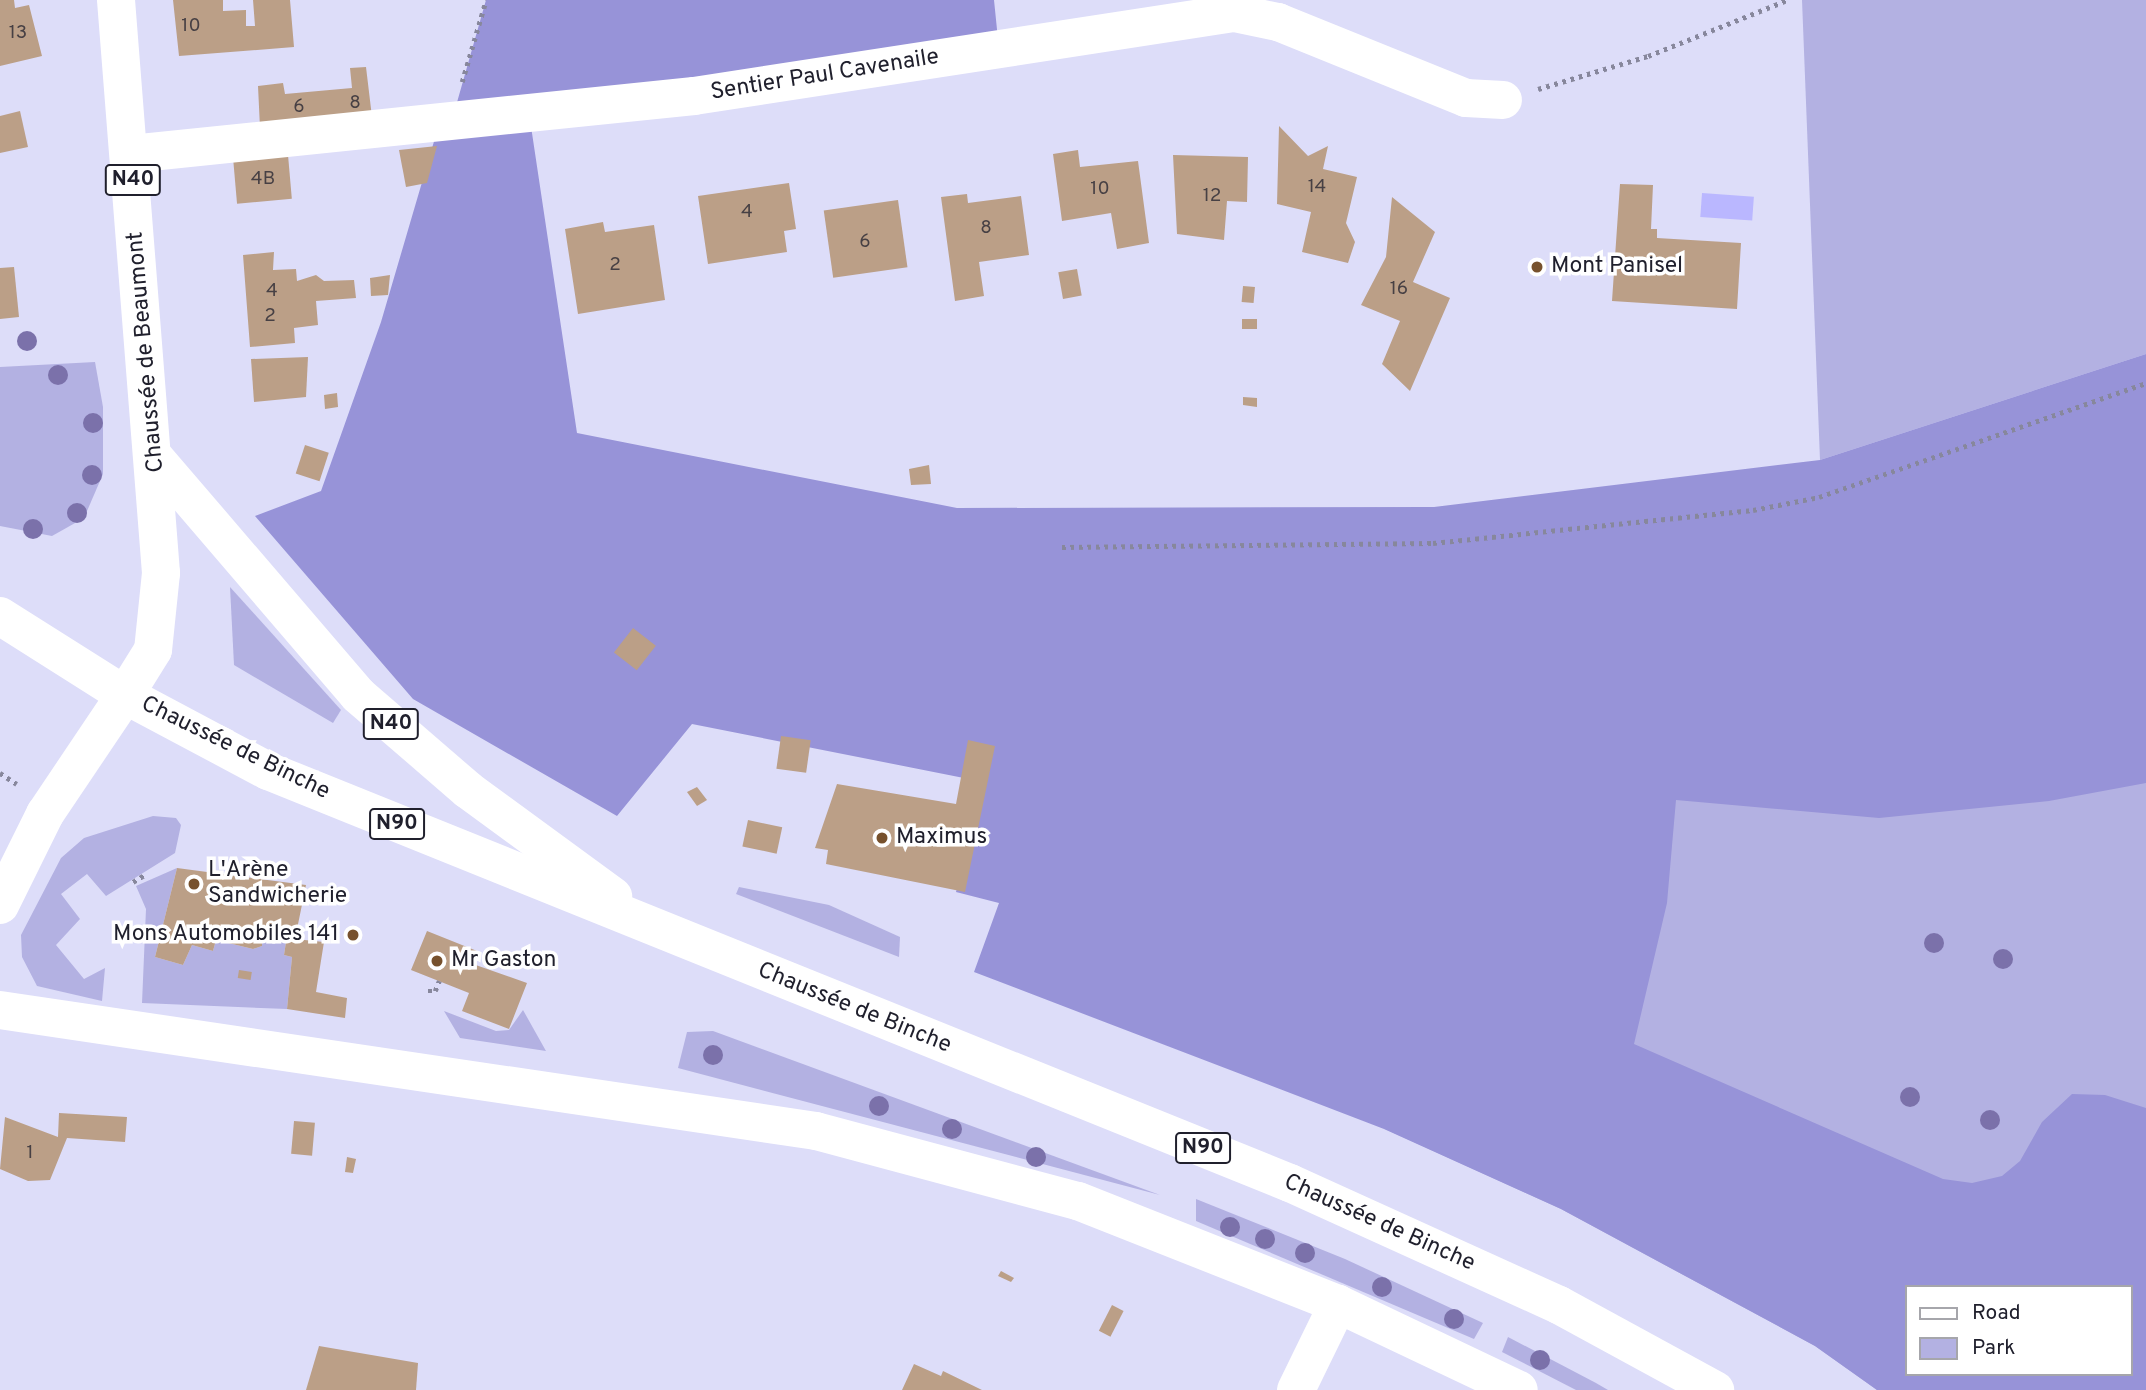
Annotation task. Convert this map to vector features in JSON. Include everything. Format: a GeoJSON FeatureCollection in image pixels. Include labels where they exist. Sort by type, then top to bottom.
{"type":"FeatureCollection","features":[{"type":"Feature","properties":{"kind":"main road","name":"Chaussée de Beaumont"},"geometry":{"type":"LineString","coordinates":[[0,905],[45,814],[125,695],[143,674],[160,622],[155,458],[116,0]]}},
{"type":"Feature","properties":{"kind":"main road","name":"Sentier Paul Cavenaile"},"geometry":{"type":"LineString","coordinates":[[131,154],[694,96],[1234,13],[1278,22],[1466,98],[1503,100]]}},
{"type":"Feature","properties":{"kind":"main road","name":"N40"},"geometry":{"type":"LineString","coordinates":[[155,458],[358,695],[527,836],[676,939]]}},
{"type":"Feature","properties":{"kind":"main road","name":"Chaussée de Binche"},"geometry":{"type":"LineString","coordinates":[[0,616],[125,695],[268,771],[676,939],[1290,1183],[1559,1306],[1715,1390]]}},
{"type":"Feature","properties":{"kind":"main road"},"geometry":{"type":"LineString","coordinates":[[0,1010],[816,1131],[1078,1201],[1338,1304],[1519,1390]]}},
{"type":"Feature","properties":{"kind":"main road"},"geometry":{"type":"LineString","coordinates":[[1296,1390],[1338,1304]]}},
{"type":"Feature","properties":{"kind":"path"},"geometry":{"type":"LineString","coordinates":[[452,120],[486,0]]}},
{"type":"Feature","properties":{"kind":"path"},"geometry":{"type":"LineString","coordinates":[[1503,100],[1648,56],[1787,0]]}},
{"type":"Feature","properties":{"kind":"path"},"geometry":{"type":"LineString","coordinates":[[1062,547],[1433,543],[1753,510],[1819,497],[2146,383]]}},
{"type":"Feature","properties":{"kind":"path"},"geometry":{"type":"LineString","coordinates":[[133,882],[146,874]]}},
{"type":"Feature","properties":{"kind":"path"},"geometry":{"type":"LineString","coordinates":[[428,990],[435,991],[439,981]]}},
{"type":"Feature","properties":{"kind":"green space"},"geometry":{"type":"Polygon","coordinates":[[[1802,0],[2146,0],[2146,354],[1820,460],[1802,0]]]}},
{"type":"Feature","properties":{"kind":"green space"},"geometry":{"type":"Polygon","coordinates":[[[95,362],[103,407],[103,474],[84,518],[52,536],[0,526],[0,367],[95,362]]]}},
{"type":"Feature","properties":{"kind":"green space"},"geometry":{"type":"Polygon","coordinates":[[[230,587],[341,710],[333,723],[234,665],[230,587]]]}},
{"type":"Feature","properties":{"kind":"green space"},"geometry":{"type":"Polygon","coordinates":[[[2146,644],[2146,1390],[1877,1390],[1815,1346],[1561,1209],[1385,1129],[1491,842],[2146,644]]]}},
{"type":"Feature","properties":{"kind":"green space"},"geometry":{"type":"Polygon","coordinates":[[[153,816],[176,818],[181,825],[175,853],[106,896],[87,874],[61,894],[80,919],[56,945],[84,979],[105,968],[102,1001],[37,986],[22,957],[21,935],[61,858],[84,838],[153,816]]]}},
{"type":"Feature","properties":{"kind":"green space"},"geometry":{"type":"Polygon","coordinates":[[[177,868],[155,957],[183,965],[192,945],[213,951],[216,940],[253,949],[262,946],[262,937],[286,942],[284,955],[292,957],[287,1009],[142,1003],[146,909],[136,886],[177,868]]]}},
{"type":"Feature","properties":{"kind":"green space"},"geometry":{"type":"Polygon","coordinates":[[[739,887],[829,905],[900,937],[899,957],[736,894],[739,887]]]}},
{"type":"Feature","properties":{"kind":"green space"},"geometry":{"type":"Polygon","coordinates":[[[523,1010],[546,1051],[460,1038],[444,1011],[496,1031],[509,1030],[523,1010]]]}},
{"type":"Feature","properties":{"kind":"green space"},"geometry":{"type":"Polygon","coordinates":[[[713,1031],[1160,1195],[678,1068],[687,1032],[713,1031]]]}},
{"type":"Feature","properties":{"kind":"green space"},"geometry":{"type":"Polygon","coordinates":[[[1196,1199],[1345,1259],[1483,1323],[1474,1339],[1196,1221],[1196,1199]]]}},
{"type":"Feature","properties":{"kind":"green space"},"geometry":{"type":"Polygon","coordinates":[[[1508,1337],[1608,1390],[1576,1390],[1502,1352],[1508,1337]]]}},
{"type":"Feature","properties":{"kind":"shaded area"},"geometry":{"type":"Polygon","coordinates":[[[486,0],[994,0],[999,49],[529,113],[577,433],[957,508],[1434,507],[1820,460],[2146,354],[2146,783],[2049,801],[1879,818],[1676,800],[1667,903],[1634,1044],[1943,1179],[1972,1183],[2002,1176],[2020,1161],[2042,1122],[2072,1094],[2105,1095],[2146,1108],[2146,1390],[1877,1390],[1815,1346],[1561,1209],[1384,1129],[974,972],[999,903],[956,892],[984,782],[692,724],[617,816],[413,699],[255,516],[321,491],[381,322],[440,121],[452,120],[486,0]]]}},
{"type":"Feature","properties":{"kind":"shaded area"},"geometry":{"type":"Polygon","coordinates":[[[1702,193],[1754,197],[1752,221],[1700,217],[1702,193]]]}},
{"type":"Feature","properties":{"kind":"building"},"geometry":{"type":"Polygon","coordinates":[[[0,0],[14,0],[15,8],[29,5],[42,56],[0,66],[0,0]]]}},
{"type":"Feature","properties":{"kind":"building"},"geometry":{"type":"Polygon","coordinates":[[[173,0],[223,0],[223,11],[246,10],[246,26],[255,26],[253,0],[290,0],[294,47],[179,56],[173,0]]]}},
{"type":"Feature","properties":{"kind":"building"},"geometry":{"type":"Polygon","coordinates":[[[366,67],[372,117],[260,128],[258,86],[283,83],[285,94],[352,88],[350,68],[366,67]]]}},
{"type":"Feature","properties":{"kind":"building"},"geometry":{"type":"Polygon","coordinates":[[[20,111],[28,147],[0,153],[0,116],[20,111]]]}},
{"type":"Feature","properties":{"kind":"building"},"geometry":{"type":"Polygon","coordinates":[[[1279,126],[1308,156],[1328,146],[1323,169],[1357,177],[1346,223],[1355,242],[1348,263],[1302,252],[1311,212],[1277,204],[1279,126]]]}},
{"type":"Feature","properties":{"kind":"building"},"geometry":{"type":"Polygon","coordinates":[[[437,146],[427,183],[406,187],[399,150],[437,146]]]}},
{"type":"Feature","properties":{"kind":"building"},"geometry":{"type":"Polygon","coordinates":[[[1078,150],[1080,167],[1138,161],[1149,243],[1117,249],[1111,213],[1062,221],[1053,154],[1078,150]]]}},
{"type":"Feature","properties":{"kind":"building"},"geometry":{"type":"Polygon","coordinates":[[[288,155],[292,199],[237,204],[233,160],[288,155]]]}},
{"type":"Feature","properties":{"kind":"building"},"geometry":{"type":"Polygon","coordinates":[[[1173,155],[1248,157],[1247,202],[1227,201],[1224,240],[1177,234],[1173,155]]]}},
{"type":"Feature","properties":{"kind":"building"},"geometry":{"type":"Polygon","coordinates":[[[789,183],[796,229],[784,231],[787,252],[708,264],[698,196],[789,183]]]}},
{"type":"Feature","properties":{"kind":"building"},"geometry":{"type":"Polygon","coordinates":[[[1620,184],[1653,185],[1651,229],[1657,229],[1657,238],[1741,243],[1737,309],[1612,301],[1620,184]]]}},
{"type":"Feature","properties":{"kind":"building"},"geometry":{"type":"Polygon","coordinates":[[[967,194],[968,203],[1021,196],[1029,255],[979,262],[984,296],[955,301],[941,197],[967,194]]]}},
{"type":"Feature","properties":{"kind":"building"},"geometry":{"type":"Polygon","coordinates":[[[1392,197],[1435,232],[1413,282],[1450,298],[1410,391],[1382,364],[1400,321],[1361,305],[1386,257],[1392,197]]]}},
{"type":"Feature","properties":{"kind":"building"},"geometry":{"type":"Polygon","coordinates":[[[898,200],[907,267],[833,278],[824,210],[898,200]]]}},
{"type":"Feature","properties":{"kind":"building"},"geometry":{"type":"Polygon","coordinates":[[[603,222],[605,232],[654,225],[665,300],[578,314],[565,229],[603,222]]]}},
{"type":"Feature","properties":{"kind":"building"},"geometry":{"type":"Polygon","coordinates":[[[274,252],[273,270],[296,269],[297,281],[316,275],[324,281],[354,280],[356,298],[316,301],[318,325],[294,328],[295,343],[250,347],[243,255],[274,252]]]}},
{"type":"Feature","properties":{"kind":"building"},"geometry":{"type":"Polygon","coordinates":[[[14,267],[19,317],[0,319],[0,268],[14,267]]]}},
{"type":"Feature","properties":{"kind":"building"},"geometry":{"type":"Polygon","coordinates":[[[1077,269],[1082,296],[1063,299],[1058,272],[1077,269]]]}},
{"type":"Feature","properties":{"kind":"building"},"geometry":{"type":"Polygon","coordinates":[[[390,275],[388,295],[371,296],[370,278],[390,275]]]}},
{"type":"Feature","properties":{"kind":"building"},"geometry":{"type":"Polygon","coordinates":[[[1243,286],[1255,287],[1254,303],[1242,302],[1243,286]]]}},
{"type":"Feature","properties":{"kind":"building"},"geometry":{"type":"Polygon","coordinates":[[[1242,319],[1257,319],[1257,329],[1242,329],[1242,319]]]}},
{"type":"Feature","properties":{"kind":"building"},"geometry":{"type":"Polygon","coordinates":[[[308,357],[306,397],[254,402],[251,359],[308,357]]]}},
{"type":"Feature","properties":{"kind":"building"},"geometry":{"type":"Polygon","coordinates":[[[337,393],[338,407],[325,409],[324,395],[337,393]]]}},
{"type":"Feature","properties":{"kind":"building"},"geometry":{"type":"Polygon","coordinates":[[[1243,397],[1257,398],[1257,407],[1243,405],[1243,397]]]}},
{"type":"Feature","properties":{"kind":"building"},"geometry":{"type":"Polygon","coordinates":[[[305,445],[329,453],[320,481],[296,474],[305,445]]]}},
{"type":"Feature","properties":{"kind":"building"},"geometry":{"type":"Polygon","coordinates":[[[929,465],[931,484],[911,485],[909,469],[929,465]]]}},
{"type":"Feature","properties":{"kind":"building"},"geometry":{"type":"Polygon","coordinates":[[[633,628],[656,646],[637,670],[614,652],[633,628]]]}},
{"type":"Feature","properties":{"kind":"building"},"geometry":{"type":"Polygon","coordinates":[[[781,736],[811,740],[806,773],[776,769],[781,736]]]}},
{"type":"Feature","properties":{"kind":"building"},"geometry":{"type":"Polygon","coordinates":[[[968,740],[995,746],[965,892],[826,864],[828,850],[815,848],[837,784],[956,804],[968,740]]]}},
{"type":"Feature","properties":{"kind":"building"},"geometry":{"type":"Polygon","coordinates":[[[697,787],[707,800],[697,806],[687,792],[697,787]]]}},
{"type":"Feature","properties":{"kind":"building"},"geometry":{"type":"Polygon","coordinates":[[[748,820],[782,827],[777,854],[742,846],[748,820]]]}},
{"type":"Feature","properties":{"kind":"building"},"geometry":{"type":"Polygon","coordinates":[[[177,868],[306,885],[295,939],[324,942],[316,992],[347,998],[345,1018],[287,1009],[292,957],[284,955],[286,942],[262,937],[262,946],[253,949],[216,940],[213,951],[192,945],[183,965],[155,957],[177,868]]]}},
{"type":"Feature","properties":{"kind":"building"},"geometry":{"type":"Polygon","coordinates":[[[427,931],[477,951],[470,963],[527,983],[509,1029],[462,1011],[469,993],[411,970],[427,931]]]}},
{"type":"Feature","properties":{"kind":"building"},"geometry":{"type":"Polygon","coordinates":[[[239,970],[252,972],[251,980],[238,978],[239,970]]]}},
{"type":"Feature","properties":{"kind":"building"},"geometry":{"type":"Polygon","coordinates":[[[59,1113],[127,1117],[125,1142],[67,1138],[50,1180],[28,1181],[0,1169],[5,1117],[58,1137],[59,1113]]]}},
{"type":"Feature","properties":{"kind":"building"},"geometry":{"type":"Polygon","coordinates":[[[294,1121],[315,1123],[312,1156],[291,1154],[294,1121]]]}},
{"type":"Feature","properties":{"kind":"building"},"geometry":{"type":"Polygon","coordinates":[[[347,1157],[356,1159],[353,1173],[345,1172],[347,1157]]]}},
{"type":"Feature","properties":{"kind":"building"},"geometry":{"type":"Polygon","coordinates":[[[1001,1271],[1014,1278],[1011,1282],[998,1276],[1001,1271]]]}},
{"type":"Feature","properties":{"kind":"building"},"geometry":{"type":"Polygon","coordinates":[[[1112,1305],[1124,1311],[1110,1337],[1099,1331],[1112,1305]]]}},
{"type":"Feature","properties":{"kind":"building"},"geometry":{"type":"Polygon","coordinates":[[[319,1346],[418,1363],[416,1390],[306,1390],[319,1346]]]}},
{"type":"Feature","properties":{"kind":"building"},"geometry":{"type":"Polygon","coordinates":[[[914,1364],[941,1376],[943,1371],[982,1390],[902,1390],[914,1364]]]}},
{"type":"Feature","properties":{"kind":"place","name":"Mont Panisel"},"geometry":{"type":"Point","coordinates":[1537,267]}},
{"type":"Feature","properties":{"kind":"place","name":"Maximus"},"geometry":{"type":"Point","coordinates":[882,838]}},
{"type":"Feature","properties":{"kind":"place","name":"L'Arène Sandwicherie"},"geometry":{"type":"Point","coordinates":[194,884]}},
{"type":"Feature","properties":{"kind":"place","name":"Mons Automobiles 141"},"geometry":{"type":"Point","coordinates":[353,935]}},
{"type":"Feature","properties":{"kind":"place","name":"Mr Gaston"},"geometry":{"type":"Point","coordinates":[437,961]}}]}
